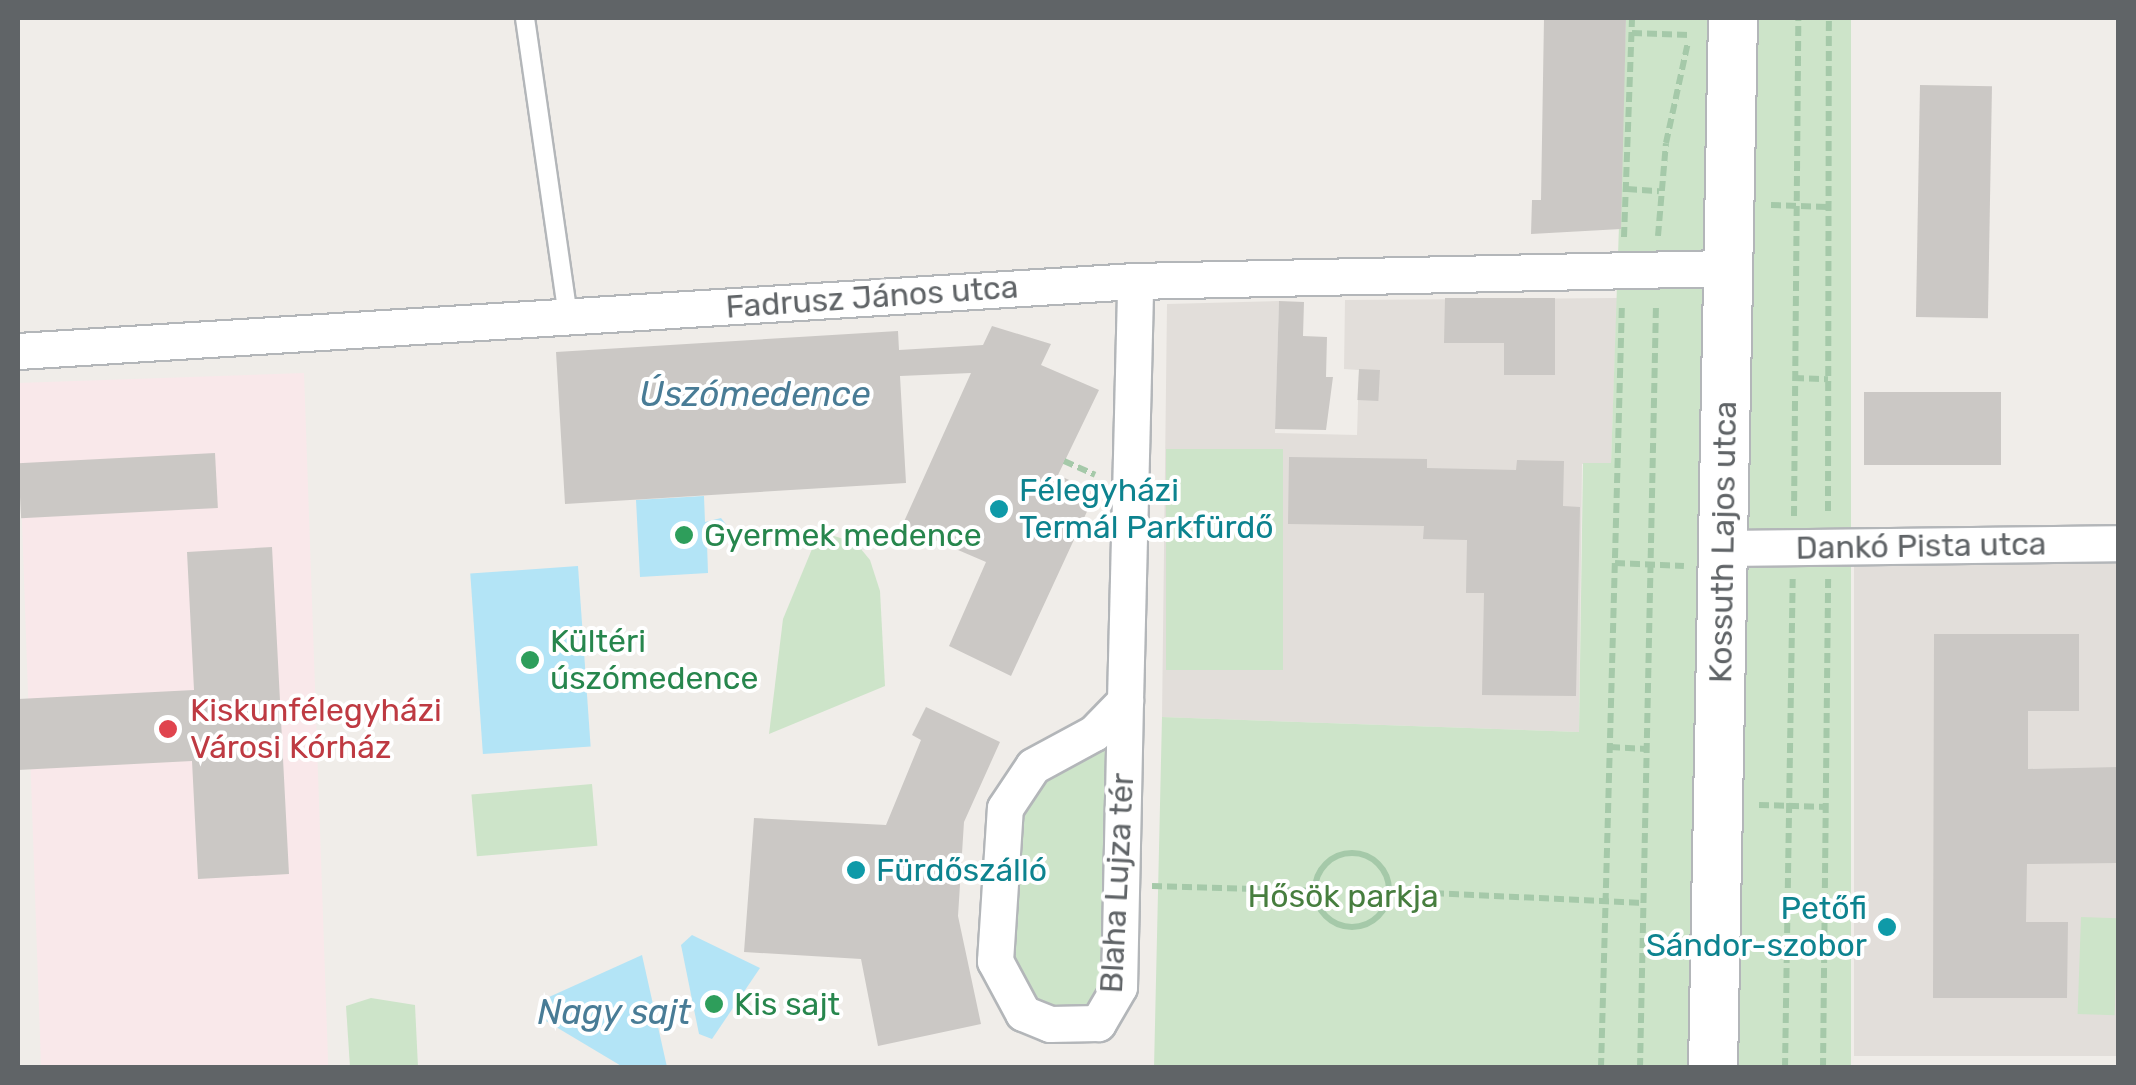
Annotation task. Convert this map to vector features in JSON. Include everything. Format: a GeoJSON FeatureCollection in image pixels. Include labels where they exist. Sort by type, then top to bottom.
{"type":"FeatureCollection","features":[{"type":"Feature","properties":{"kind":"street","name":"Kossuth Lajos utca"},"geometry":{"type":"LineString","coordinates":[[1713,1068],[1733,18]]}},
{"type":"Feature","properties":{"kind":"street","name":"Fadrusz János utca"},"geometry":{"type":"LineString","coordinates":[[18,351],[1136,281],[1728,268]]}},
{"type":"Feature","properties":{"kind":"street","name":"Blaha Lujza tér"},"geometry":{"type":"LineString","coordinates":[[1125,701],[1094,734],[1033,766],[1006,808],[995,961],[1023,1013],[1078,1027],[1098,1023],[1112,1007],[1121,885],[1136,281]]}},
{"type":"Feature","properties":{"kind":"street","name":"Dankó Pista utca"},"geometry":{"type":"LineString","coordinates":[[1723,548],[2118,543]]}},
{"type":"Feature","properties":{"kind":"lane"},"geometry":{"type":"LineString","coordinates":[[525,18],[568,316]]}},
{"type":"Feature","properties":{"kind":"path"},"geometry":{"type":"LineString","coordinates":[[1632,18],[1627,189],[1640,270],[1646,749],[1640,1068]]}},
{"type":"Feature","properties":{"kind":"path"},"geometry":{"type":"LineString","coordinates":[[1600,1068],[1610,747],[1640,270],[1689,34],[1689,18]]}},
{"type":"Feature","properties":{"kind":"path"},"geometry":{"type":"LineString","coordinates":[[1632,32],[1689,34]]}},
{"type":"Feature","properties":{"kind":"path"},"geometry":{"type":"LineString","coordinates":[[1627,189],[1658,191]]}},
{"type":"Feature","properties":{"kind":"path"},"geometry":{"type":"LineString","coordinates":[[1795,206],[1828,207]]}},
{"type":"Feature","properties":{"kind":"path"},"geometry":{"type":"LineString","coordinates":[[1794,378],[1828,378]]}},
{"type":"Feature","properties":{"kind":"path"},"geometry":{"type":"LineString","coordinates":[[1610,747],[1646,749]]}},
{"type":"Feature","properties":{"kind":"path"},"geometry":{"type":"LineString","coordinates":[[1718,804],[1827,808]]}},
{"type":"Feature","properties":{"kind":"path"},"geometry":{"type":"LineString","coordinates":[[1353,854],[1374,860],[1390,891],[1380,915],[1346,927],[1324,914],[1316,891],[1322,869],[1353,854]]}},
{"type":"Feature","properties":{"kind":"path"},"geometry":{"type":"LineString","coordinates":[[1121,885],[1316,891]]}},
{"type":"Feature","properties":{"kind":"path"},"geometry":{"type":"LineString","coordinates":[[1390,891],[1643,903]]}},
{"type":"Feature","properties":{"kind":"shaded area"},"geometry":{"type":"Polygon","coordinates":[[[1617,298],[1611,464],[1582,464],[1579,732],[1162,717],[1167,304],[1279,301],[1275,433],[1357,435],[1359,370],[1344,369],[1345,300],[1617,298]]]}},
{"type":"Feature","properties":{"kind":"shaded area","name":"Kiskunfélegyházi Városi Kórház"},"geometry":{"type":"Polygon","coordinates":[[[304,373],[328,1068],[41,1068],[18,383],[304,373]]]}},
{"type":"Feature","properties":{"kind":"shaded area"},"geometry":{"type":"Polygon","coordinates":[[[1854,563],[2118,563],[2118,1056],[1854,1056],[1854,563]]]}},
{"type":"Feature","properties":{"kind":"green space","name":"Hősök parkja"},"geometry":{"type":"Polygon","coordinates":[[[1626,18],[1851,18],[1851,1067],[1154,1068],[1162,717],[1579,732],[1583,463],[1611,463],[1626,18]]]}},
{"type":"Feature","properties":{"kind":"green space"},"geometry":{"type":"Polygon","coordinates":[[[1166,449],[1283,449],[1283,670],[1166,670],[1166,449]]]}},
{"type":"Feature","properties":{"kind":"green space"},"geometry":{"type":"Polygon","coordinates":[[[831,535],[856,543],[870,560],[880,591],[885,686],[769,734],[783,619],[812,549],[831,535]]]}},
{"type":"Feature","properties":{"kind":"green space"},"geometry":{"type":"Polygon","coordinates":[[[1113,717],[1118,987],[1098,1022],[1007,993],[1006,808],[1113,717]]]}},
{"type":"Feature","properties":{"kind":"green space"},"geometry":{"type":"Polygon","coordinates":[[[592,784],[597,846],[477,856],[471,795],[592,784]]]}},
{"type":"Feature","properties":{"kind":"green space"},"geometry":{"type":"Polygon","coordinates":[[[2081,917],[2118,918],[2115,1015],[2078,1014],[2081,917]]]}},
{"type":"Feature","properties":{"kind":"green space"},"geometry":{"type":"Polygon","coordinates":[[[371,998],[415,1005],[418,1067],[350,1067],[346,1006],[371,998]]]}},
{"type":"Feature","properties":{"kind":"water","name":"Gyermek medence"},"geometry":{"type":"Polygon","coordinates":[[[704,496],[705,522],[721,518],[732,532],[724,545],[707,543],[708,573],[640,577],[636,500],[704,496]]]}},
{"type":"Feature","properties":{"kind":"water","name":"Kültéri úszómedence"},"geometry":{"type":"Polygon","coordinates":[[[578,566],[591,747],[483,754],[470,574],[578,566]]]}},
{"type":"Feature","properties":{"kind":"water","name":"Kis sajt"},"geometry":{"type":"Polygon","coordinates":[[[692,935],[760,968],[712,1039],[699,1034],[681,945],[692,935]]]}},
{"type":"Feature","properties":{"kind":"water","name":"Nagy sajt"},"geometry":{"type":"Polygon","coordinates":[[[642,955],[667,1067],[623,1067],[546,1021],[549,997],[642,955]]]}},
{"type":"Feature","properties":{"kind":"building"},"geometry":{"type":"Polygon","coordinates":[[[1544,18],[1626,18],[1621,229],[1531,234],[1532,200],[1541,200],[1544,18]]]}},
{"type":"Feature","properties":{"kind":"building"},"geometry":{"type":"Polygon","coordinates":[[[1920,85],[1992,86],[1988,318],[1916,317],[1920,85]]]}},
{"type":"Feature","properties":{"kind":"building"},"geometry":{"type":"Polygon","coordinates":[[[1445,298],[1555,298],[1555,375],[1504,375],[1504,343],[1444,343],[1445,298]]]}},
{"type":"Feature","properties":{"kind":"building"},"geometry":{"type":"Polygon","coordinates":[[[1279,301],[1304,302],[1303,336],[1327,337],[1326,377],[1333,377],[1326,430],[1275,429],[1279,301]]]}},
{"type":"Feature","properties":{"kind":"building"},"geometry":{"type":"Polygon","coordinates":[[[992,326],[1051,344],[1041,365],[1099,390],[1058,475],[1096,492],[1011,676],[949,646],[986,562],[902,526],[971,373],[900,376],[906,483],[565,504],[556,352],[898,331],[899,350],[983,345],[992,326]]]}},
{"type":"Feature","properties":{"kind":"building"},"geometry":{"type":"Polygon","coordinates":[[[1359,369],[1380,370],[1378,401],[1357,400],[1359,369]]]}},
{"type":"Feature","properties":{"kind":"building"},"geometry":{"type":"Polygon","coordinates":[[[1864,392],[2001,392],[2001,465],[1864,465],[1864,392]]]}},
{"type":"Feature","properties":{"kind":"building"},"geometry":{"type":"Polygon","coordinates":[[[215,453],[218,508],[21,518],[18,463],[215,453]]]}},
{"type":"Feature","properties":{"kind":"building"},"geometry":{"type":"Polygon","coordinates":[[[1289,457],[1427,459],[1427,468],[1516,470],[1517,460],[1564,461],[1563,506],[1580,507],[1576,696],[1482,695],[1484,593],[1466,593],[1467,540],[1423,539],[1424,526],[1288,524],[1289,457]]]}},
{"type":"Feature","properties":{"kind":"building"},"geometry":{"type":"Polygon","coordinates":[[[272,547],[289,874],[198,879],[192,761],[18,770],[18,699],[194,690],[187,552],[272,547]]]}},
{"type":"Feature","properties":{"kind":"building"},"geometry":{"type":"Polygon","coordinates":[[[1934,634],[2079,634],[2079,711],[2028,711],[2028,769],[2118,767],[2118,863],[2027,864],[2026,922],[2068,922],[2067,998],[1933,998],[1934,634]]]}},
{"type":"Feature","properties":{"kind":"building","name":"Fürdőszálló"},"geometry":{"type":"Polygon","coordinates":[[[926,707],[1000,742],[964,822],[958,916],[981,1024],[878,1046],[861,959],[744,952],[754,818],[886,825],[921,740],[912,735],[926,707]]]}},
{"type":"Feature","properties":{"kind":"place","name":"Félegyházi Termál Parkfürdő"},"geometry":{"type":"Point","coordinates":[999,509]}},
{"type":"Feature","properties":{"kind":"place","name":"Gyermek medence"},"geometry":{"type":"Point","coordinates":[684,535]}},
{"type":"Feature","properties":{"kind":"place","name":"Kültéri úszómedence"},"geometry":{"type":"Point","coordinates":[530,660]}},
{"type":"Feature","properties":{"kind":"place","name":"Kiskunfélegyházi Városi Kórház"},"geometry":{"type":"Point","coordinates":[168,729]}},
{"type":"Feature","properties":{"kind":"place","name":"Fürdőszálló"},"geometry":{"type":"Point","coordinates":[856,870]}},
{"type":"Feature","properties":{"kind":"place","name":"Petőfi Sándor-szobor"},"geometry":{"type":"Point","coordinates":[1887,927]}},
{"type":"Feature","properties":{"kind":"place","name":"Kis sajt"},"geometry":{"type":"Point","coordinates":[714,1004]}},
{"type":"Feature","properties":{"kind":"water label","name":"Úszómedence"},"geometry":{"type":"Point","coordinates":[755,394]}}]}
